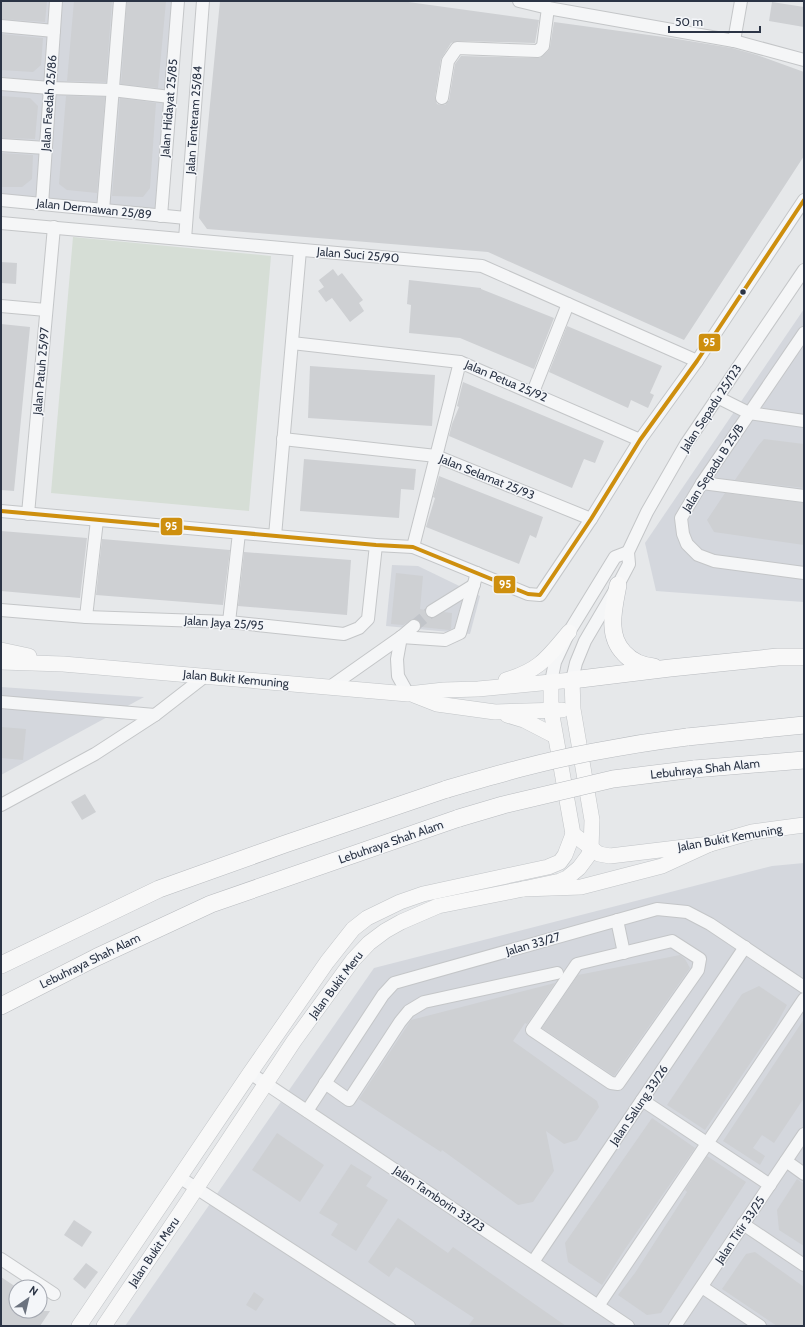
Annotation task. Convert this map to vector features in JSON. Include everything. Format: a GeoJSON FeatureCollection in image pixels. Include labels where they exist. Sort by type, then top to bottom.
{"type":"FeatureCollection","features":[{"type":"Feature","properties":{"kind":"highway"},"geometry":{"type":"LineString","coordinates":[[618,585],[613,614],[614,634],[619,648],[630,659],[644,666],[670,668]]}},
{"type":"Feature","properties":{"kind":"highway"},"geometry":{"type":"LineString","coordinates":[[572,680],[778,657],[804,657]]}},
{"type":"Feature","properties":{"kind":"highway"},"geometry":{"type":"LineString","coordinates":[[1,965],[159,889],[447,789],[498,774],[591,752],[642,743],[804,725]]}},
{"type":"Feature","properties":{"kind":"highway","name":"Lebuhraya Shah Alam"},"geometry":{"type":"LineString","coordinates":[[1,1006],[97,956],[211,904],[459,818],[503,805],[613,779],[694,769],[804,760]]}},
{"type":"Feature","properties":{"kind":"main road"},"geometry":{"type":"LineString","coordinates":[[478,689],[533,670],[547,659],[569,632]]}},
{"type":"Feature","properties":{"kind":"main road","name":"Jalan Bukit Kemuning"},"geometry":{"type":"LineString","coordinates":[[1,650],[63,664]]}},
{"type":"Feature","properties":{"kind":"main road","name":"Jalan Bukit Kemuning"},"geometry":{"type":"LineString","coordinates":[[1,662],[63,664],[408,694],[572,680]]}},
{"type":"Feature","properties":{"kind":"main road","name":"Jalan Sepadu 25/123"},"geometry":{"type":"LineString","coordinates":[[572,680],[573,710],[592,820],[591,849]]}},
{"type":"Feature","properties":{"kind":"main road"},"geometry":{"type":"LineString","coordinates":[[551,682],[551,710],[573,834]]}},
{"type":"Feature","properties":{"kind":"main road","name":"Jalan Bukit Kemuning"},"geometry":{"type":"LineString","coordinates":[[408,694],[437,704],[495,712],[573,710]]}},
{"type":"Feature","properties":{"kind":"main road"},"geometry":{"type":"LineString","coordinates":[[495,712],[524,720],[555,736]]}},
{"type":"Feature","properties":{"kind":"main road","name":"Jalan Bukit Kemuning"},"geometry":{"type":"LineString","coordinates":[[573,834],[599,854],[610,856],[710,844],[752,832],[804,826]]}},
{"type":"Feature","properties":{"kind":"main road","name":"Jalan Bukit Meru"},"geometry":{"type":"LineString","coordinates":[[79,1326],[250,1073],[327,962],[353,929],[367,918],[400,902],[423,894],[548,867],[560,862],[565,855],[573,834]]}},
{"type":"Feature","properties":{"kind":"main road","name":"Jalan Bukit Meru"},"geometry":{"type":"LineString","coordinates":[[104,1326],[267,1084],[294,1041],[353,960],[369,943],[385,931],[401,922],[438,906],[523,889],[581,887],[662,866],[710,844]]}},
{"type":"Feature","properties":{"kind":"main road"},"geometry":{"type":"LineString","coordinates":[[523,889],[560,881],[567,878],[584,862],[591,849]]}},
{"type":"Feature","properties":{"kind":"street","name":"Jalan Faedah 25/86"},"geometry":{"type":"LineString","coordinates":[[42,204],[56,1]]}},
{"type":"Feature","properties":{"kind":"street"},"geometry":{"type":"LineString","coordinates":[[103,210],[120,1]]}},
{"type":"Feature","properties":{"kind":"street","name":"Jalan Hidayat 25/85"},"geometry":{"type":"LineString","coordinates":[[160,216],[178,1]]}},
{"type":"Feature","properties":{"kind":"street","name":"Jalan Tenteram 25/84"},"geometry":{"type":"LineString","coordinates":[[185,239],[203,1]]}},
{"type":"Feature","properties":{"kind":"street"},"geometry":{"type":"LineString","coordinates":[[519,1],[548,8],[734,40],[804,60]]}},
{"type":"Feature","properties":{"kind":"street"},"geometry":{"type":"LineString","coordinates":[[734,40],[741,1]]}},
{"type":"Feature","properties":{"kind":"street"},"geometry":{"type":"LineString","coordinates":[[442,98],[448,61],[456,48],[538,51],[543,46],[548,8]]}},
{"type":"Feature","properties":{"kind":"street"},"geometry":{"type":"LineString","coordinates":[[1,26],[54,31]]}},
{"type":"Feature","properties":{"kind":"street"},"geometry":{"type":"LineString","coordinates":[[1,84],[50,88],[112,90],[170,97]]}},
{"type":"Feature","properties":{"kind":"street"},"geometry":{"type":"LineString","coordinates":[[1,145],[46,148]]}},
{"type":"Feature","properties":{"kind":"street","name":"Jalan Dermawan 25/89"},"geometry":{"type":"LineString","coordinates":[[1,200],[186,218]]}},
{"type":"Feature","properties":{"kind":"street"},"geometry":{"type":"LineString","coordinates":[[1,511],[376,545],[413,547],[528,594],[540,595],[591,519],[640,440],[696,361],[804,200]]}},
{"type":"Feature","properties":{"kind":"street","name":"Jalan Suci 25/90"},"geometry":{"type":"LineString","coordinates":[[1,223],[482,266],[696,361]]}},
{"type":"Feature","properties":{"kind":"street","name":"Jalan Patuh 25/97"},"geometry":{"type":"LineString","coordinates":[[28,514],[54,228]]}},
{"type":"Feature","properties":{"kind":"street"},"geometry":{"type":"LineString","coordinates":[[275,536],[300,250]]}},
{"type":"Feature","properties":{"kind":"street","name":"Jalan Sepadu 25/123"},"geometry":{"type":"LineString","coordinates":[[572,680],[576,662],[585,641],[618,585],[628,564],[628,552],[647,512],[686,444],[804,270]]}},
{"type":"Feature","properties":{"kind":"street"},"geometry":{"type":"LineString","coordinates":[[533,392],[568,304]]}},
{"type":"Feature","properties":{"kind":"street"},"geometry":{"type":"LineString","coordinates":[[1,306],[46,310]]}},
{"type":"Feature","properties":{"kind":"street","name":"Jalan Sepadu B 25/B"},"geometry":{"type":"LineString","coordinates":[[804,334],[702,483],[681,518],[683,534],[687,544],[698,555],[714,561],[804,573]]}},
{"type":"Feature","properties":{"kind":"street","name":"Jalan Petua 25/92"},"geometry":{"type":"LineString","coordinates":[[292,343],[460,362],[533,392],[640,440]]}},
{"type":"Feature","properties":{"kind":"street"},"geometry":{"type":"LineString","coordinates":[[413,547],[460,362]]}},
{"type":"Feature","properties":{"kind":"street"},"geometry":{"type":"LineString","coordinates":[[717,397],[749,413],[804,421]]}},
{"type":"Feature","properties":{"kind":"street","name":"Jalan Selamat 25/93"},"geometry":{"type":"LineString","coordinates":[[283,439],[436,456],[591,519]]}},
{"type":"Feature","properties":{"kind":"street"},"geometry":{"type":"LineString","coordinates":[[702,483],[804,496]]}},
{"type":"Feature","properties":{"kind":"street"},"geometry":{"type":"LineString","coordinates":[[86,617],[97,520]]}},
{"type":"Feature","properties":{"kind":"street"},"geometry":{"type":"LineString","coordinates":[[229,622],[239,533]]}},
{"type":"Feature","properties":{"kind":"street","name":"Jalan Jaya 25/95"},"geometry":{"type":"LineString","coordinates":[[1,610],[86,617],[229,622],[344,634],[359,628],[368,619],[376,545]]}},
{"type":"Feature","properties":{"kind":"street"},"geometry":{"type":"LineString","coordinates":[[551,682],[555,662],[569,632],[615,557],[628,552]]}},
{"type":"Feature","properties":{"kind":"street"},"geometry":{"type":"LineString","coordinates":[[402,637],[445,640],[460,632],[478,573]]}},
{"type":"Feature","properties":{"kind":"street"},"geometry":{"type":"LineString","coordinates":[[432,611],[474,586]]}},
{"type":"Feature","properties":{"kind":"street"},"geometry":{"type":"LineString","coordinates":[[330,687],[402,637],[414,626]]}},
{"type":"Feature","properties":{"kind":"street"},"geometry":{"type":"LineString","coordinates":[[402,637],[397,659],[398,676],[408,694]]}},
{"type":"Feature","properties":{"kind":"street"},"geometry":{"type":"LineString","coordinates":[[1,805],[95,754],[155,715],[204,677]]}},
{"type":"Feature","properties":{"kind":"street"},"geometry":{"type":"LineString","coordinates":[[1,702],[155,715]]}},
{"type":"Feature","properties":{"kind":"street","name":"Jalan 33/27"},"geometry":{"type":"LineString","coordinates":[[307,1111],[383,995],[394,983],[657,909],[687,912],[710,924],[804,987]]}},
{"type":"Feature","properties":{"kind":"street"},"geometry":{"type":"LineString","coordinates":[[617,920],[624,953]]}},
{"type":"Feature","properties":{"kind":"street"},"geometry":{"type":"LineString","coordinates":[[672,942],[700,959],[698,970],[618,1084],[611,1083],[532,1030],[577,964],[624,953],[672,942]]}},
{"type":"Feature","properties":{"kind":"street","name":"Jalan Salung 33/26"},"geometry":{"type":"LineString","coordinates":[[533,1262],[745,947]]}},
{"type":"Feature","properties":{"kind":"street"},"geometry":{"type":"LineString","coordinates":[[325,1083],[349,1100],[400,1022],[409,1011],[424,1002],[557,973]]}},
{"type":"Feature","properties":{"kind":"street"},"geometry":{"type":"LineString","coordinates":[[598,1306],[804,999]]}},
{"type":"Feature","properties":{"kind":"street","name":"Jalan Tamborin 33/23"},"geometry":{"type":"LineString","coordinates":[[250,1073],[628,1326]]}},
{"type":"Feature","properties":{"kind":"street"},"geometry":{"type":"LineString","coordinates":[[642,1100],[770,1185]]}},
{"type":"Feature","properties":{"kind":"street","name":"Jalan Titir 33/25"},"geometry":{"type":"LineString","coordinates":[[675,1326],[804,1134]]}},
{"type":"Feature","properties":{"kind":"street"},"geometry":{"type":"LineString","coordinates":[[786,1161],[804,1174]]}},
{"type":"Feature","properties":{"kind":"street"},"geometry":{"type":"LineString","coordinates":[[179,1177],[409,1326]]}},
{"type":"Feature","properties":{"kind":"street"},"geometry":{"type":"LineString","coordinates":[[744,1224],[804,1265]]}},
{"type":"Feature","properties":{"kind":"street"},"geometry":{"type":"LineString","coordinates":[[1,1259],[54,1294]]}},
{"type":"Feature","properties":{"kind":"street"},"geometry":{"type":"LineString","coordinates":[[702,1287],[760,1326]]}},
{"type":"Feature","properties":{"kind":"shaded area"},"geometry":{"type":"Polygon","coordinates":[[[1,1],[174,1],[157,211],[1,196],[1,1]]]}},
{"type":"Feature","properties":{"kind":"shaded area"},"geometry":{"type":"Polygon","coordinates":[[[73,237],[271,256],[249,511],[51,493],[73,237]]]}},
{"type":"Feature","properties":{"kind":"shaded area"},"geometry":{"type":"Polygon","coordinates":[[[804,309],[804,602],[656,591],[645,543],[804,309]]]}},
{"type":"Feature","properties":{"kind":"shaded area"},"geometry":{"type":"Polygon","coordinates":[[[392,565],[418,566],[480,596],[470,634],[386,626],[392,565]]]}},
{"type":"Feature","properties":{"kind":"shaded area"},"geometry":{"type":"Polygon","coordinates":[[[1,687],[144,697],[1,775],[1,687]]]}},
{"type":"Feature","properties":{"kind":"shaded area"},"geometry":{"type":"Polygon","coordinates":[[[804,863],[804,1326],[125,1326],[374,968],[772,866],[804,863]]]}},
{"type":"Feature","properties":{"kind":"building"},"geometry":{"type":"Polygon","coordinates":[[[1,1],[47,1],[45,22],[1,19],[1,1]]]}},
{"type":"Feature","properties":{"kind":"building"},"geometry":{"type":"Polygon","coordinates":[[[74,1],[112,1],[106,82],[67,81],[74,1]]]}},
{"type":"Feature","properties":{"kind":"building"},"geometry":{"type":"Polygon","coordinates":[[[127,1],[166,1],[158,88],[121,84],[127,1]]]}},
{"type":"Feature","properties":{"kind":"building"},"geometry":{"type":"Polygon","coordinates":[[[220,1],[401,1],[539,20],[535,43],[457,41],[451,43],[441,59],[435,97],[437,104],[441,105],[445,105],[449,100],[455,64],[461,56],[540,58],[548,51],[550,47],[554,22],[732,48],[757,55],[804,72],[804,156],[684,340],[488,252],[207,229],[199,218],[220,1]]]}},
{"type":"Feature","properties":{"kind":"building"},"geometry":{"type":"Polygon","coordinates":[[[772,2],[804,7],[804,27],[769,21],[772,2]]]}},
{"type":"Feature","properties":{"kind":"building"},"geometry":{"type":"Polygon","coordinates":[[[1,34],[43,38],[41,65],[33,72],[1,70],[1,34]]]}},
{"type":"Feature","properties":{"kind":"building"},"geometry":{"type":"Polygon","coordinates":[[[1,96],[30,98],[38,106],[35,139],[1,138],[1,96]]]}},
{"type":"Feature","properties":{"kind":"building"},"geometry":{"type":"Polygon","coordinates":[[[66,96],[105,97],[97,193],[67,190],[59,184],[66,96]]]}},
{"type":"Feature","properties":{"kind":"building"},"geometry":{"type":"Polygon","coordinates":[[[120,98],[156,103],[150,188],[143,197],[112,196],[120,98]]]}},
{"type":"Feature","properties":{"kind":"building"},"geometry":{"type":"Polygon","coordinates":[[[1,153],[33,155],[32,179],[22,187],[1,187],[1,153]]]}},
{"type":"Feature","properties":{"kind":"building"},"geometry":{"type":"Polygon","coordinates":[[[1,262],[17,263],[16,284],[1,283],[1,262]]]}},
{"type":"Feature","properties":{"kind":"building"},"geometry":{"type":"Polygon","coordinates":[[[333,269],[338,276],[342,273],[363,300],[359,303],[364,311],[350,322],[332,298],[326,302],[318,291],[324,287],[319,280],[333,269]]]}},
{"type":"Feature","properties":{"kind":"building"},"geometry":{"type":"Polygon","coordinates":[[[409,280],[481,288],[554,318],[534,369],[460,338],[409,333],[411,305],[407,304],[409,280]]]}},
{"type":"Feature","properties":{"kind":"building"},"geometry":{"type":"Polygon","coordinates":[[[1,324],[30,327],[14,491],[1,490],[1,324]]]}},
{"type":"Feature","properties":{"kind":"building"},"geometry":{"type":"Polygon","coordinates":[[[567,326],[662,366],[650,393],[654,395],[648,408],[631,400],[628,408],[549,372],[567,326]]]}},
{"type":"Feature","properties":{"kind":"building"},"geometry":{"type":"Polygon","coordinates":[[[310,366],[435,375],[432,426],[308,418],[310,366]]]}},
{"type":"Feature","properties":{"kind":"building"},"geometry":{"type":"Polygon","coordinates":[[[463,382],[604,441],[595,463],[584,459],[572,488],[449,436],[459,407],[457,406],[463,382]]]}},
{"type":"Feature","properties":{"kind":"building"},"geometry":{"type":"Polygon","coordinates":[[[764,439],[804,444],[804,488],[735,480],[764,439]]]}},
{"type":"Feature","properties":{"kind":"building"},"geometry":{"type":"Polygon","coordinates":[[[304,459],[416,469],[414,490],[401,489],[399,518],[300,511],[304,459]]]}},
{"type":"Feature","properties":{"kind":"building"},"geometry":{"type":"Polygon","coordinates":[[[439,476],[543,517],[536,538],[530,535],[519,564],[426,527],[435,498],[433,497],[439,476]]]}},
{"type":"Feature","properties":{"kind":"building"},"geometry":{"type":"Polygon","coordinates":[[[725,493],[804,503],[804,545],[714,532],[707,520],[725,493]]]}},
{"type":"Feature","properties":{"kind":"building"},"geometry":{"type":"Polygon","coordinates":[[[1,531],[87,538],[80,598],[1,591],[1,531]]]}},
{"type":"Feature","properties":{"kind":"building"},"geometry":{"type":"Polygon","coordinates":[[[102,539],[230,550],[223,605],[96,595],[102,539]]]}},
{"type":"Feature","properties":{"kind":"building"},"geometry":{"type":"Polygon","coordinates":[[[244,552],[351,560],[347,615],[238,606],[244,552]]]}},
{"type":"Feature","properties":{"kind":"building"},"geometry":{"type":"Polygon","coordinates":[[[396,573],[423,576],[420,609],[425,610],[426,615],[432,618],[444,612],[452,613],[451,629],[421,627],[419,621],[413,619],[403,625],[391,624],[396,573]]]}},
{"type":"Feature","properties":{"kind":"building"},"geometry":{"type":"Polygon","coordinates":[[[1,727],[26,729],[23,760],[1,758],[1,727]]]}},
{"type":"Feature","properties":{"kind":"building"},"geometry":{"type":"Polygon","coordinates":[[[85,794],[96,812],[82,820],[71,802],[85,794]]]}},
{"type":"Feature","properties":{"kind":"building"},"geometry":{"type":"Polygon","coordinates":[[[680,955],[685,959],[690,968],[614,1076],[542,1028],[578,975],[680,955]]]}},
{"type":"Feature","properties":{"kind":"building"},"geometry":{"type":"Polygon","coordinates":[[[555,983],[527,1024],[525,1023],[513,1041],[597,1101],[599,1107],[577,1140],[564,1144],[546,1131],[554,1171],[533,1202],[518,1205],[442,1150],[441,1152],[359,1099],[411,1020],[555,983]]]}},
{"type":"Feature","properties":{"kind":"building"},"geometry":{"type":"Polygon","coordinates":[[[759,986],[787,1005],[776,1025],[705,1130],[667,1105],[742,994],[759,986]]]}},
{"type":"Feature","properties":{"kind":"building"},"geometry":{"type":"Polygon","coordinates":[[[804,1019],[804,1098],[774,1143],[762,1135],[753,1148],[765,1156],[760,1165],[723,1141],[804,1019]]]}},
{"type":"Feature","properties":{"kind":"building"},"geometry":{"type":"Polygon","coordinates":[[[652,1118],[695,1148],[602,1285],[568,1262],[565,1243],[652,1118]]]}},
{"type":"Feature","properties":{"kind":"building"},"geometry":{"type":"Polygon","coordinates":[[[277,1133],[324,1165],[300,1202],[252,1170],[277,1133]]]}},
{"type":"Feature","properties":{"kind":"building"},"geometry":{"type":"Polygon","coordinates":[[[707,1156],[746,1182],[661,1313],[647,1315],[618,1295],[635,1273],[687,1192],[685,1190],[707,1156]]]}},
{"type":"Feature","properties":{"kind":"building"},"geometry":{"type":"Polygon","coordinates":[[[351,1164],[372,1177],[366,1186],[388,1200],[356,1251],[331,1235],[338,1224],[319,1213],[351,1164]]]}},
{"type":"Feature","properties":{"kind":"building"},"geometry":{"type":"Polygon","coordinates":[[[797,1179],[804,1184],[804,1246],[779,1230],[777,1210],[797,1179]]]}},
{"type":"Feature","properties":{"kind":"building"},"geometry":{"type":"Polygon","coordinates":[[[398,1218],[448,1253],[453,1247],[566,1326],[468,1326],[474,1318],[396,1267],[389,1277],[368,1262],[398,1218]]]}},
{"type":"Feature","properties":{"kind":"building"},"geometry":{"type":"Polygon","coordinates":[[[74,1220],[92,1232],[82,1247],[64,1235],[74,1220]]]}},
{"type":"Feature","properties":{"kind":"building"},"geometry":{"type":"Polygon","coordinates":[[[755,1252],[804,1287],[804,1326],[777,1326],[722,1289],[746,1254],[755,1252]]]}},
{"type":"Feature","properties":{"kind":"building"},"geometry":{"type":"Polygon","coordinates":[[[86,1263],[98,1272],[85,1289],[73,1279],[86,1263]]]}},
{"type":"Feature","properties":{"kind":"building"},"geometry":{"type":"Polygon","coordinates":[[[1,1277],[8,1282],[8,1319],[45,1319],[40,1326],[1,1326],[1,1277]]]}},
{"type":"Feature","properties":{"kind":"building"},"geometry":{"type":"Polygon","coordinates":[[[254,1292],[264,1299],[256,1311],[246,1305],[254,1292]]]}},
{"type":"Feature","properties":{"kind":"tunnel"},"geometry":{"type":"LineString","coordinates":[[414,626],[432,611]]}},
{"type":"Feature","properties":{"kind":"transit line","name":"95"},"geometry":{"type":"LineString","coordinates":[[1,511],[376,545],[413,547],[528,594],[540,595],[591,519],[640,440],[697,361],[804,200]]}}]}
